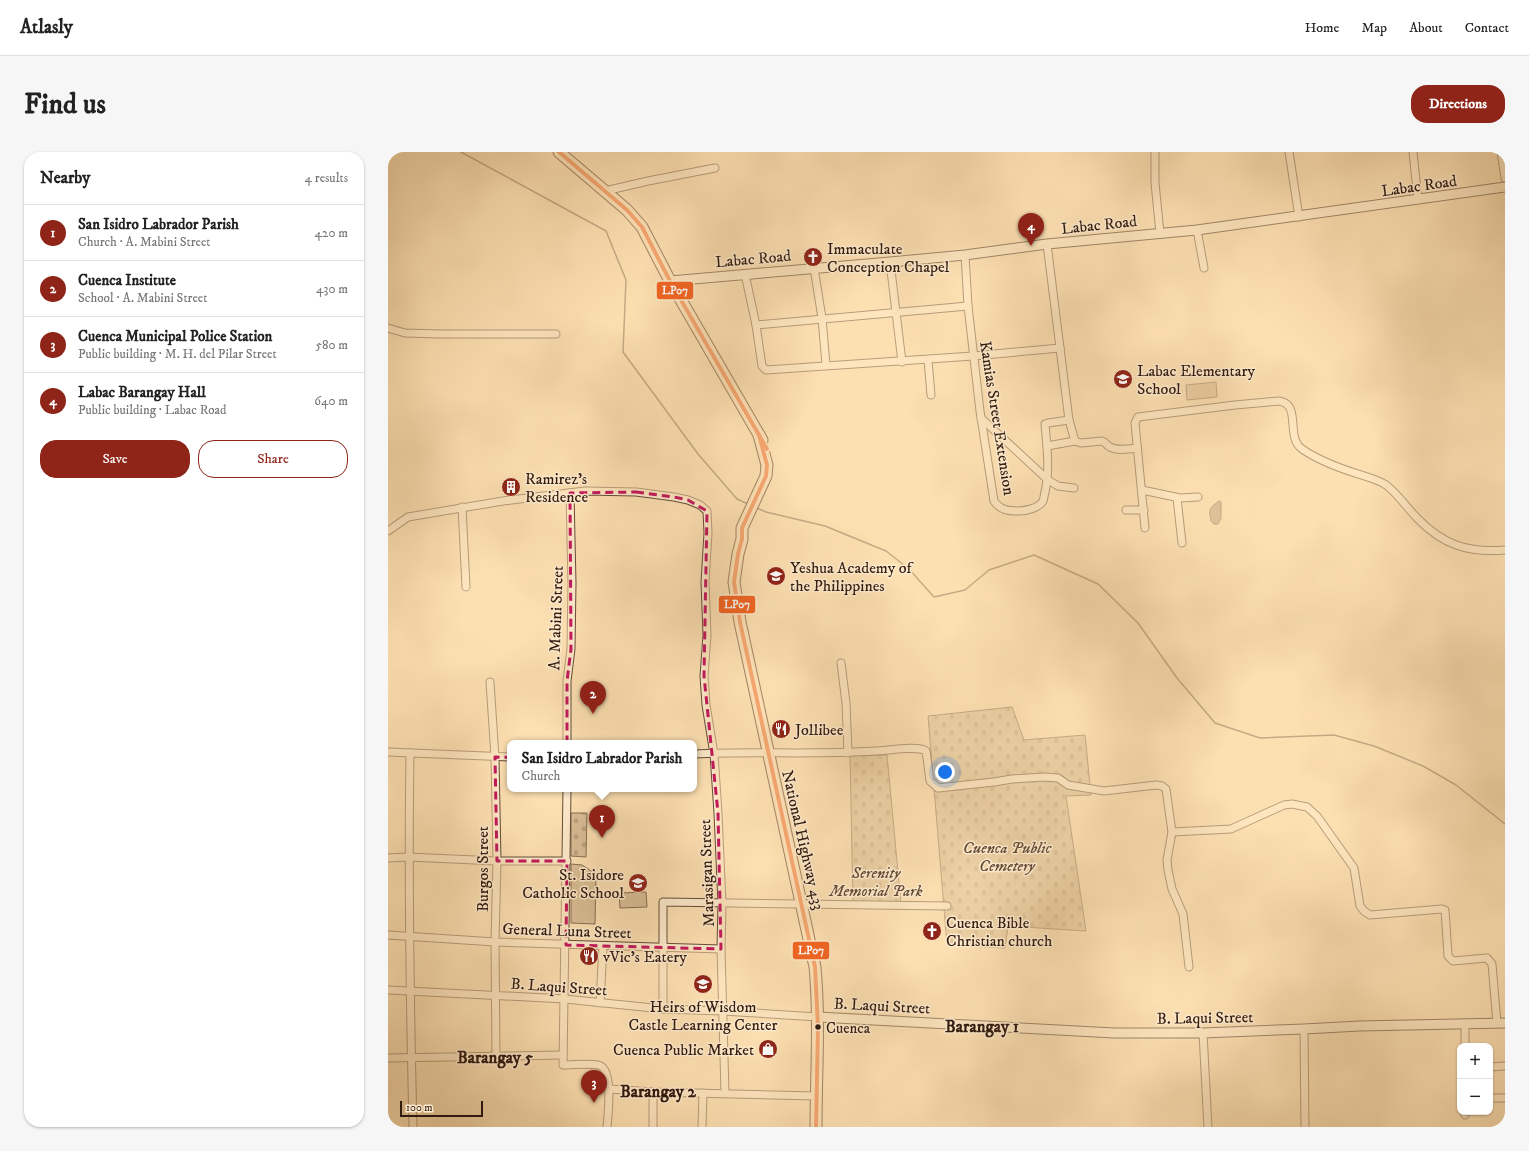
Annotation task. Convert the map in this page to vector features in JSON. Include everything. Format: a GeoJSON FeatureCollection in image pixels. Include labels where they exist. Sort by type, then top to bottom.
{"type":"FeatureCollection","features":[{"type":"Feature","properties":{"kind":"main road","name":"National Highway 433"},"geometry":{"type":"LineString","coordinates":[[559,152],[627,210],[642,227],[670,281],[758,435],[768,465],[765,487],[744,532],[735,568],[734,582],[736,601],[787,843],[815,967],[818,1017],[816,1127]]}},
{"type":"Feature","properties":{"kind":"street"},"geometry":{"type":"LineString","coordinates":[[1155,152],[1155,183],[1160,234]]}},
{"type":"Feature","properties":{"kind":"street"},"geometry":{"type":"LineString","coordinates":[[1289,152],[1299,217]]}},
{"type":"Feature","properties":{"kind":"street"},"geometry":{"type":"LineString","coordinates":[[1413,152],[1418,200]]}},
{"type":"Feature","properties":{"kind":"street"},"geometry":{"type":"LineString","coordinates":[[1501,152],[1505,178]]}},
{"type":"Feature","properties":{"kind":"street"},"geometry":{"type":"LineString","coordinates":[[605,191],[715,168]]}},
{"type":"Feature","properties":{"kind":"street","name":"Labac Road"},"geometry":{"type":"LineString","coordinates":[[670,281],[965,255],[1047,244],[1197,230],[1299,217],[1505,187]]}},
{"type":"Feature","properties":{"kind":"street"},"geometry":{"type":"LineString","coordinates":[[1197,230],[1204,268]]}},
{"type":"Feature","properties":{"kind":"street"},"geometry":{"type":"LineString","coordinates":[[1047,244],[1069,420],[1075,441]]}},
{"type":"Feature","properties":{"kind":"street","name":"Kamias Street Extension"},"geometry":{"type":"LineString","coordinates":[[965,255],[968,306],[981,418],[994,501],[998,507],[1004,510],[1020,511],[1037,507],[1043,501],[1048,480],[1045,424],[1069,420]]}},
{"type":"Feature","properties":{"kind":"street"},"geometry":{"type":"LineString","coordinates":[[890,262],[902,362]]}},
{"type":"Feature","properties":{"kind":"street"},"geometry":{"type":"LineString","coordinates":[[814,268],[822,318],[826,365]]}},
{"type":"Feature","properties":{"kind":"street"},"geometry":{"type":"LineString","coordinates":[[745,274],[756,325],[762,366],[766,370],[826,365],[902,362],[1060,348]]}},
{"type":"Feature","properties":{"kind":"street"},"geometry":{"type":"LineString","coordinates":[[756,325],[897,311],[968,306]]}},
{"type":"Feature","properties":{"kind":"street"},"geometry":{"type":"LineString","coordinates":[[388,328],[406,333],[556,334]]}},
{"type":"Feature","properties":{"kind":"street"},"geometry":{"type":"LineString","coordinates":[[928,360],[931,395]]}},
{"type":"Feature","properties":{"kind":"street"},"geometry":{"type":"LineString","coordinates":[[1145,528],[1135,423],[1138,416],[1235,405],[1286,402],[1290,406],[1292,413],[1294,439],[1303,449],[1317,457],[1386,486],[1434,534],[1456,546],[1476,550],[1505,550]]}},
{"type":"Feature","properties":{"kind":"street"},"geometry":{"type":"LineString","coordinates":[[981,418],[1048,480],[1058,486],[1074,488]]}},
{"type":"Feature","properties":{"kind":"street"},"geometry":{"type":"LineString","coordinates":[[1047,446],[1075,441],[1081,443],[1105,441],[1109,447],[1114,449],[1137,448]]}},
{"type":"Feature","properties":{"kind":"street"},"geometry":{"type":"LineString","coordinates":[[1142,490],[1177,498],[1198,498]]}},
{"type":"Feature","properties":{"kind":"street","name":"Marasigan Street"},"geometry":{"type":"LineString","coordinates":[[570,493],[585,491],[636,492],[674,497],[688,500],[700,505],[706,511],[708,518],[706,582],[707,635],[704,676],[706,705],[714,754],[722,904],[721,949],[725,1093]]}},
{"type":"Feature","properties":{"kind":"street"},"geometry":{"type":"LineString","coordinates":[[388,531],[408,517],[536,496],[570,493]]}},
{"type":"Feature","properties":{"kind":"street","name":"A. Mabini Street"},"geometry":{"type":"LineString","coordinates":[[567,740],[567,681],[571,649],[572,583],[570,493]]}},
{"type":"Feature","properties":{"kind":"street"},"geometry":{"type":"LineString","coordinates":[[1177,498],[1182,543]]}},
{"type":"Feature","properties":{"kind":"street"},"geometry":{"type":"LineString","coordinates":[[462,507],[466,587]]}},
{"type":"Feature","properties":{"kind":"street"},"geometry":{"type":"LineString","coordinates":[[1126,510],[1144,510]]}},
{"type":"Feature","properties":{"kind":"street"},"geometry":{"type":"LineString","coordinates":[[841,663],[846,703],[848,753]]}},
{"type":"Feature","properties":{"kind":"street","name":"Burgos Street"},"geometry":{"type":"LineString","coordinates":[[490,682],[495,756],[497,861],[495,942],[496,1057]]}},
{"type":"Feature","properties":{"kind":"street"},"geometry":{"type":"LineString","coordinates":[[697,754],[768,752],[848,753],[923,749],[926,751],[930,781],[938,788],[1012,779],[1044,777],[1058,778],[1068,785],[1104,791],[1156,785],[1162,786],[1166,790],[1172,832],[1166,860],[1172,889],[1183,914],[1189,967]]}},
{"type":"Feature","properties":{"kind":"street"},"geometry":{"type":"LineString","coordinates":[[388,752],[507,757]]}},
{"type":"Feature","properties":{"kind":"street"},"geometry":{"type":"LineString","coordinates":[[410,753],[408,857],[410,936],[409,990],[413,1127]]}},
{"type":"Feature","properties":{"kind":"street"},"geometry":{"type":"LineString","coordinates":[[567,792],[566,945],[563,1065],[599,1065],[603,1067],[607,1075],[609,1089],[607,1127]]}},
{"type":"Feature","properties":{"kind":"street"},"geometry":{"type":"LineString","coordinates":[[1172,832],[1230,829],[1284,805],[1292,804],[1307,807],[1317,816],[1354,868],[1360,906],[1364,911],[1370,915],[1445,910],[1448,956],[1450,960],[1487,958],[1490,960],[1492,964],[1501,1023]]}},
{"type":"Feature","properties":{"kind":"street"},"geometry":{"type":"LineString","coordinates":[[388,858],[408,857],[497,861],[567,861]]}},
{"type":"Feature","properties":{"kind":"street"},"geometry":{"type":"LineString","coordinates":[[663,1009],[663,902],[947,906]]}},
{"type":"Feature","properties":{"kind":"street","name":"General Luna Street"},"geometry":{"type":"LineString","coordinates":[[388,935],[566,945],[721,949]]}},
{"type":"Feature","properties":{"kind":"street"},"geometry":{"type":"LineString","coordinates":[[600,1003],[603,946]]}},
{"type":"Feature","properties":{"kind":"street","name":"B. Laqui Street"},"geometry":{"type":"LineString","coordinates":[[388,990],[565,999],[663,1009],[1114,1033],[1203,1032],[1360,1026],[1501,1023]]}},
{"type":"Feature","properties":{"kind":"street"},"geometry":{"type":"LineString","coordinates":[[1465,1023],[1465,1043]]}},
{"type":"Feature","properties":{"kind":"street"},"geometry":{"type":"LineString","coordinates":[[1304,1029],[1305,1127]]}},
{"type":"Feature","properties":{"kind":"street"},"geometry":{"type":"LineString","coordinates":[[1203,1032],[1208,1127]]}},
{"type":"Feature","properties":{"kind":"street"},"geometry":{"type":"LineString","coordinates":[[388,1058],[563,1055]]}},
{"type":"Feature","properties":{"kind":"street"},"geometry":{"type":"LineString","coordinates":[[1493,1066],[1505,1066]]}},
{"type":"Feature","properties":{"kind":"street"},"geometry":{"type":"LineString","coordinates":[[609,1089],[653,1092],[816,1096]]}},
{"type":"Feature","properties":{"kind":"street"},"geometry":{"type":"LineString","coordinates":[[653,1092],[653,1127]]}},
{"type":"Feature","properties":{"kind":"street"},"geometry":{"type":"LineString","coordinates":[[702,1127],[703,1093]]}},
{"type":"Feature","properties":{"kind":"street"},"geometry":{"type":"LineString","coordinates":[[1493,1098],[1505,1098]]}},
{"type":"Feature","properties":{"kind":"highlighted area"},"geometry":{"type":"Polygon","coordinates":[[[636,492],[688,500],[707,511],[704,676],[718,813],[721,949],[566,945],[567,861],[497,861],[495,757],[567,759],[567,681],[571,649],[570,493],[636,492]]]}},
{"type":"Feature","properties":{"kind":"green space"},"geometry":{"type":"Polygon","coordinates":[[[1216,382],[1217,397],[1187,400],[1186,385],[1216,382]]]}},
{"type":"Feature","properties":{"kind":"green space","name":"Cuenca Public Cemetery"},"geometry":{"type":"Polygon","coordinates":[[[1012,707],[1024,740],[1085,735],[1091,795],[1066,796],[1086,931],[1008,926],[1005,948],[947,945],[928,716],[1012,707]]]}},
{"type":"Feature","properties":{"kind":"green space","name":"Serenity Memorial Park"},"geometry":{"type":"Polygon","coordinates":[[[850,755],[887,755],[901,904],[853,904],[850,755]]]}},
{"type":"Feature","properties":{"kind":"green space"},"geometry":{"type":"Polygon","coordinates":[[[571,813],[587,813],[586,857],[571,856],[571,813]]]}},
{"type":"Feature","properties":{"kind":"green space"},"geometry":{"type":"Polygon","coordinates":[[[571,864],[582,865],[596,874],[595,924],[571,923],[571,864]]]}},
{"type":"Feature","properties":{"kind":"green space"},"geometry":{"type":"Polygon","coordinates":[[[646,892],[647,907],[620,908],[619,893],[646,892]]]}},
{"type":"Feature","properties":{"kind":"shaded area"},"geometry":{"type":"Polygon","coordinates":[[[1219,501],[1221,502],[1221,518],[1218,524],[1214,524],[1211,521],[1210,510],[1219,501]]]}},
{"type":"Feature","properties":{"kind":"waterway"},"geometry":{"type":"LineString","coordinates":[[461,152],[606,231],[626,280],[623,352],[698,454],[737,499],[748,504]]}},
{"type":"Feature","properties":{"kind":"waterway"},"geometry":{"type":"LineString","coordinates":[[757,508],[766,512],[825,526],[886,551],[909,569],[934,597],[965,590],[989,570],[1034,555],[1098,584],[1138,623],[1177,678],[1215,723],[1260,738],[1334,735],[1374,746],[1423,766],[1456,785],[1505,824]]}},
{"type":"Feature","properties":{"kind":"transit line","name":"LP07"},"geometry":{"type":"LineString","coordinates":[[559,152],[627,210],[642,227],[670,281],[767,449]]}},
{"type":"Feature","properties":{"kind":"transit line","name":"LP07"},"geometry":{"type":"LineString","coordinates":[[759,435],[767,465],[766,476],[742,528],[742,539],[734,582],[740,622],[815,967],[818,1027],[816,1127]]}},
{"type":"Feature","properties":{"kind":"place","name":"Labac Barangay Hall"},"geometry":{"type":"Point","coordinates":[1031,246]}},
{"type":"Feature","properties":{"kind":"place","name":"Immaculate Conception Chapel"},"geometry":{"type":"Point","coordinates":[813,257]}},
{"type":"Feature","properties":{"kind":"place","name":"Labac Elementary School"},"geometry":{"type":"Point","coordinates":[1123,379]}},
{"type":"Feature","properties":{"kind":"place","name":"Ramirez's Residence"},"geometry":{"type":"Point","coordinates":[511,487]}},
{"type":"Feature","properties":{"kind":"place","name":"Yeshua Academy of the Philippines"},"geometry":{"type":"Point","coordinates":[776,576]}},
{"type":"Feature","properties":{"kind":"place","name":"Cuenca Institute"},"geometry":{"type":"Point","coordinates":[593,714]}},
{"type":"Feature","properties":{"kind":"place","name":"Jollibee"},"geometry":{"type":"Point","coordinates":[781,729]}},
{"type":"Feature","properties":{"kind":"place","name":"San Isidro Labrador Parish"},"geometry":{"type":"Point","coordinates":[602,838]}},
{"type":"Feature","properties":{"kind":"place","name":"St. Isidore Catholic School"},"geometry":{"type":"Point","coordinates":[638,883]}},
{"type":"Feature","properties":{"kind":"place","name":"Cuenca Bible Christian church"},"geometry":{"type":"Point","coordinates":[932,931]}},
{"type":"Feature","properties":{"kind":"place","name":"vVic's Eatery"},"geometry":{"type":"Point","coordinates":[589,956]}},
{"type":"Feature","properties":{"kind":"place","name":"Heirs of Wisdom Castle Learning Center"},"geometry":{"type":"Point","coordinates":[703,984]}},
{"type":"Feature","properties":{"kind":"place","name":"Cuenca"},"geometry":{"type":"Point","coordinates":[818,1027]}},
{"type":"Feature","properties":{"kind":"place","name":"Cuenca Public Market"},"geometry":{"type":"Point","coordinates":[768,1049]}},
{"type":"Feature","properties":{"kind":"place","name":"Cuenca Municipal Police Station"},"geometry":{"type":"Point","coordinates":[594,1103]}},
{"type":"Feature","properties":{"kind":"district","name":"Barangay 1"},"geometry":{"type":"Point","coordinates":[982,1026]}},
{"type":"Feature","properties":{"kind":"district","name":"Barangay 5"},"geometry":{"type":"Point","coordinates":[495,1057]}},
{"type":"Feature","properties":{"kind":"district","name":"Barangay 2"},"geometry":{"type":"Point","coordinates":[658,1091]}}]}
